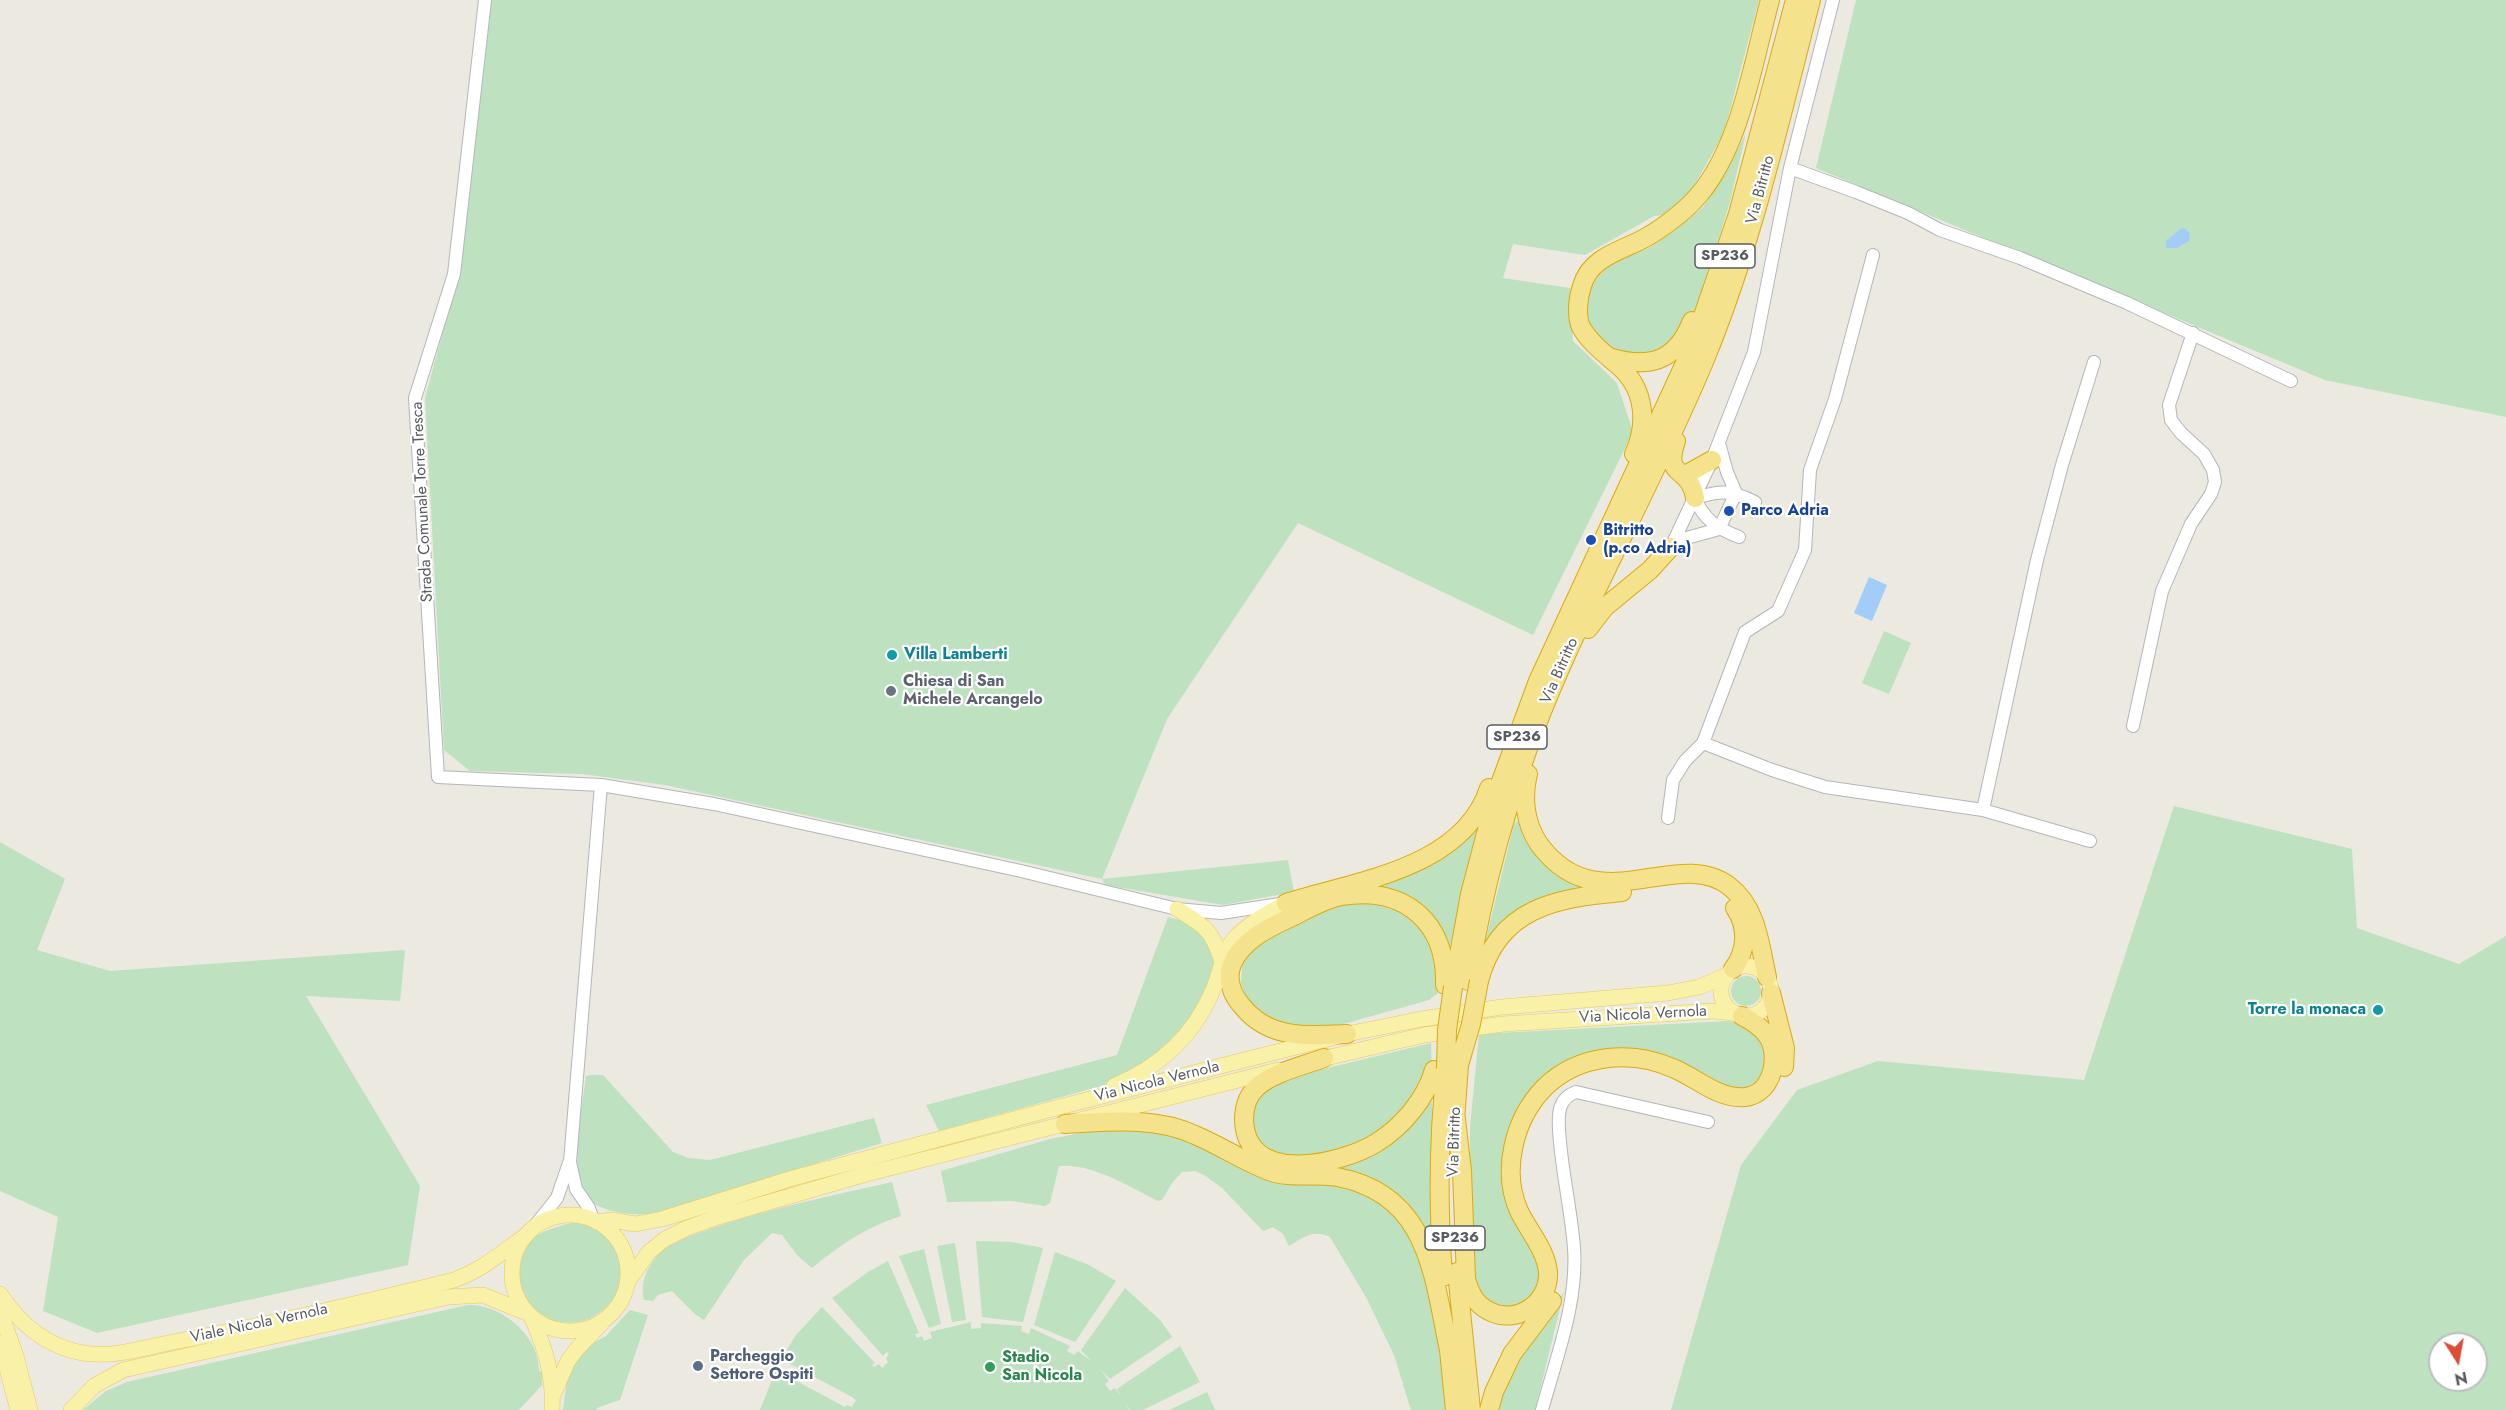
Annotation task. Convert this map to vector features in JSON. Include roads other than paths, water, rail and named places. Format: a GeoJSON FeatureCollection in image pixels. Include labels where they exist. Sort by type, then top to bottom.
{"type":"FeatureCollection","features":[{"type":"Feature","properties":{"kind":"highway"},"geometry":{"type":"LineString","coordinates":[[1623,501],[1622,480],[1639,443],[1643,417],[1641,399],[1634,384],[1621,368],[1593,344],[1580,325],[1579,304],[1582,285],[1591,268],[1615,250],[1645,238],[1689,204],[1698,196],[1719,165],[1732,141],[1770,0]]}},
{"type":"Feature","properties":{"kind":"highway","name":"Via Bitritto"},"geometry":{"type":"LineString","coordinates":[[1455,1410],[1438,1180],[1440,1122],[1446,1068],[1459,987],[1470,894],[1497,792],[1539,681],[1692,348],[1735,225],[1795,0]]}},
{"type":"Feature","properties":{"kind":"highway","name":"Via Bitritto"},"geometry":{"type":"LineString","coordinates":[[1471,1410],[1458,1297],[1454,1227],[1455,1111],[1446,1068],[1447,1030],[1500,834],[1542,713],[1695,383],[1717,326],[1749,234],[1811,0]]}},
{"type":"Feature","properties":{"kind":"highway"},"geometry":{"type":"LineString","coordinates":[[1607,356],[1637,363],[1652,362],[1665,357],[1677,348],[1686,336],[1727,219],[1753,158]]}},
{"type":"Feature","properties":{"kind":"highway"},"geometry":{"type":"LineString","coordinates":[[1695,498],[1693,484],[1685,475],[1677,472],[1672,465],[1672,452],[1703,380],[1717,326]]}},
{"type":"Feature","properties":{"kind":"highway"},"geometry":{"type":"LineString","coordinates":[[1685,475],[1712,460]]}},
{"type":"Feature","properties":{"kind":"highway"},"geometry":{"type":"LineString","coordinates":[[1489,1410],[1494,1392],[1512,1354],[1557,1291],[1559,1276],[1557,1262],[1529,1207],[1521,1177],[1524,1144],[1536,1116],[1546,1101],[1559,1088],[1583,1075],[1616,1067],[1637,1068],[1659,1073],[1685,1085],[1709,1101],[1723,1105],[1751,1106],[1774,1092],[1781,1079],[1784,1065],[1785,1048],[1758,937],[1748,907],[1728,885],[1715,878],[1686,875],[1611,882],[1589,880],[1567,872],[1547,855],[1529,823],[1525,804],[1527,778],[1540,739],[1542,713],[1558,694],[1577,648],[1596,616],[1616,596],[1650,570],[1671,547]]}},
{"type":"Feature","properties":{"kind":"highway"},"geometry":{"type":"LineString","coordinates":[[1286,903],[1409,866],[1427,858],[1456,836],[1481,808],[1525,688],[1547,638],[1566,620]]}},
{"type":"Feature","properties":{"kind":"highway"},"geometry":{"type":"LineString","coordinates":[[1347,1034],[1289,1035],[1246,1012],[1236,999],[1229,980],[1232,964],[1243,947],[1268,928],[1341,896],[1367,894],[1384,896],[1402,902],[1424,918],[1437,937],[1444,958],[1459,987],[1488,957],[1502,935],[1536,908],[1578,896],[1687,885],[1705,887],[1720,892],[1738,911],[1745,939],[1744,949],[1742,958],[1729,972]]}},
{"type":"Feature","properties":{"kind":"highway"},"geometry":{"type":"LineString","coordinates":[[1455,1111],[1462,1171],[1466,1279],[1470,1293],[1479,1305],[1491,1313],[1505,1316],[1520,1314],[1540,1299],[1547,1286],[1548,1270],[1544,1257],[1518,1209],[1511,1180],[1511,1163],[1518,1131],[1527,1111],[1539,1094],[1553,1079],[1573,1068],[1614,1057],[1637,1057],[1676,1069],[1717,1092],[1731,1097],[1748,1097],[1760,1092],[1768,1083],[1773,1068],[1773,1052],[1768,1037],[1758,1025],[1738,1014]]}},
{"type":"Feature","properties":{"kind":"highway"},"geometry":{"type":"LineString","coordinates":[[1324,1058],[1270,1079],[1258,1086],[1248,1097],[1244,1112],[1245,1129],[1252,1145],[1264,1157],[1281,1164],[1307,1165],[1352,1155],[1376,1143],[1391,1132],[1411,1112],[1446,1068]]}},
{"type":"Feature","properties":{"kind":"highway"},"geometry":{"type":"LineString","coordinates":[[1065,1124],[1133,1121],[1167,1126],[1193,1134],[1237,1158],[1276,1174],[1338,1177],[1360,1184],[1386,1197],[1407,1217],[1420,1236],[1431,1262],[1449,1350]]}},
{"type":"Feature","properties":{"kind":"main road"},"geometry":{"type":"LineString","coordinates":[[1067,1104],[1122,1082],[1150,1068],[1165,1057],[1191,1029],[1203,1009],[1213,989],[1221,959],[1234,939],[1264,915],[1286,903]]}},
{"type":"Feature","properties":{"kind":"main road"},"geometry":{"type":"LineString","coordinates":[[1177,909],[1203,925],[1214,937],[1221,959]]}},
{"type":"Feature","properties":{"kind":"main road"},"geometry":{"type":"LineString","coordinates":[[1748,966],[1755,967],[1769,985],[1764,1008],[1750,1016],[1738,1014],[1723,1001],[1721,984],[1729,972],[1748,966]]}},
{"type":"Feature","properties":{"kind":"main road","name":"Via Nicola Vernola"},"geometry":{"type":"LineString","coordinates":[[948,1146],[1067,1104],[1347,1034],[1422,1019],[1502,1007],[1668,993],[1699,987],[1729,972]]}},
{"type":"Feature","properties":{"kind":"main road","name":"Via Nicola Vernola"},"geometry":{"type":"LineString","coordinates":[[595,1221],[648,1223],[793,1178],[864,1167],[948,1146],[1065,1124],[1424,1035],[1503,1024],[1713,1011],[1738,1014]]}},
{"type":"Feature","properties":{"kind":"main road","name":"Via Nicola Vernola"},"geometry":{"type":"LineString","coordinates":[[628,1281],[648,1252],[665,1239],[687,1228],[864,1167]]}},
{"type":"Feature","properties":{"kind":"main road"},"geometry":{"type":"LineString","coordinates":[[562,1215],[578,1215],[595,1221],[609,1230],[618,1240],[625,1253],[628,1281],[622,1299],[615,1310],[572,1355],[553,1402],[546,1350],[529,1315],[517,1299],[512,1283],[512,1267],[516,1250],[529,1232],[547,1220],[562,1215]]}},
{"type":"Feature","properties":{"kind":"main road","name":"Viale Nicola Vernola"},"geometry":{"type":"LineString","coordinates":[[0,1294],[20,1320],[47,1341],[80,1353],[112,1354],[204,1336],[454,1280],[474,1273],[489,1264],[529,1232]]}},
{"type":"Feature","properties":{"kind":"main road","name":"Viale Nicola Vernola"},"geometry":{"type":"LineString","coordinates":[[71,1410],[94,1386],[123,1370],[448,1297],[483,1295],[529,1315]]}},
{"type":"Feature","properties":{"kind":"main road"},"geometry":{"type":"LineString","coordinates":[[0,1311],[16,1356],[30,1410]]}},
{"type":"Feature","properties":{"kind":"main road"},"geometry":{"type":"LineString","coordinates":[[529,1315],[543,1325],[568,1331],[581,1330],[604,1320]]}},
{"type":"Feature","properties":{"kind":"main road"},"geometry":{"type":"LineString","coordinates":[[0,1343],[18,1410]]}},
{"type":"Feature","properties":{"kind":"street","name":"Strada Comunale Torre Tresca"},"geometry":{"type":"LineString","coordinates":[[485,0],[454,274],[415,398],[438,777],[601,785]]}},
{"type":"Feature","properties":{"kind":"street"},"geometry":{"type":"LineString","coordinates":[[1671,547],[1712,460],[1754,352],[1790,168],[1833,0]]}},
{"type":"Feature","properties":{"kind":"street"},"geometry":{"type":"LineString","coordinates":[[1790,168],[1898,209],[1940,230],[2020,258],[2193,333],[2291,381]]}},
{"type":"Feature","properties":{"kind":"street"},"geometry":{"type":"LineString","coordinates":[[1668,818],[1673,780],[1685,761],[1703,743],[1745,632],[1778,611],[1802,558],[1808,530],[1810,470],[1835,399],[1873,255]]}},
{"type":"Feature","properties":{"kind":"street"},"geometry":{"type":"LineString","coordinates":[[2133,726],[2162,591],[2191,524],[2211,494],[2216,482],[2213,470],[2204,454],[2181,433],[2171,420],[2169,405],[2193,333]]}},
{"type":"Feature","properties":{"kind":"street"},"geometry":{"type":"LineString","coordinates":[[1983,810],[2037,560],[2062,465],[2094,363]]}},
{"type":"Feature","properties":{"kind":"street"},"geometry":{"type":"LineString","coordinates":[[1671,547],[1683,539],[1719,529],[1736,493],[1727,472],[1719,441]]}},
{"type":"Feature","properties":{"kind":"street"},"geometry":{"type":"LineString","coordinates":[[1695,498],[1713,493],[1736,493],[1755,502]]}},
{"type":"Feature","properties":{"kind":"street"},"geometry":{"type":"LineString","coordinates":[[1695,498],[1699,507],[1719,529],[1739,537]]}},
{"type":"Feature","properties":{"kind":"street"},"geometry":{"type":"LineString","coordinates":[[1703,743],[1772,770],[1825,787],[1983,810],[2091,841]]}},
{"type":"Feature","properties":{"kind":"street"},"geometry":{"type":"LineString","coordinates":[[529,1232],[557,1198],[570,1162],[601,785],[714,804],[1021,871],[1177,909],[1221,913],[1286,903]]}},
{"type":"Feature","properties":{"kind":"street"},"geometry":{"type":"LineString","coordinates":[[1542,1410],[1571,1302],[1574,1250],[1558,1129],[1559,1107],[1567,1095],[1576,1092],[1708,1122]]}},
{"type":"Feature","properties":{"kind":"street"},"geometry":{"type":"LineString","coordinates":[[570,1162],[576,1189],[590,1208],[595,1221]]}},
{"type":"Feature","properties":{"kind":"water"},"geometry":{"type":"Polygon","coordinates":[[[2184,228],[2190,233],[2189,241],[2177,248],[2166,248],[2166,240],[2184,228]]]}},
{"type":"Feature","properties":{"kind":"water"},"geometry":{"type":"Polygon","coordinates":[[[1869,577],[1887,585],[1872,621],[1854,613],[1869,577]]]}},
{"type":"Feature","properties":{"kind":"place","name":"Parco Adria"},"geometry":{"type":"Point","coordinates":[1729,511]}},
{"type":"Feature","properties":{"kind":"place","name":"Bitritto (p.co Adria)"},"geometry":{"type":"Point","coordinates":[1591,540]}},
{"type":"Feature","properties":{"kind":"place","name":"Villa Lamberti"},"geometry":{"type":"Point","coordinates":[892,655]}},
{"type":"Feature","properties":{"kind":"place","name":"Chiesa di San Michele Arcangelo"},"geometry":{"type":"Point","coordinates":[891,691]}},
{"type":"Feature","properties":{"kind":"place","name":"Torre la monaca"},"geometry":{"type":"Point","coordinates":[2378,1010]}},
{"type":"Feature","properties":{"kind":"place","name":"Parcheggio Settore Ospiti"},"geometry":{"type":"Point","coordinates":[698,1366]}},
{"type":"Feature","properties":{"kind":"place","name":"Stadio San Nicola"},"geometry":{"type":"Point","coordinates":[990,1367]}}]}
